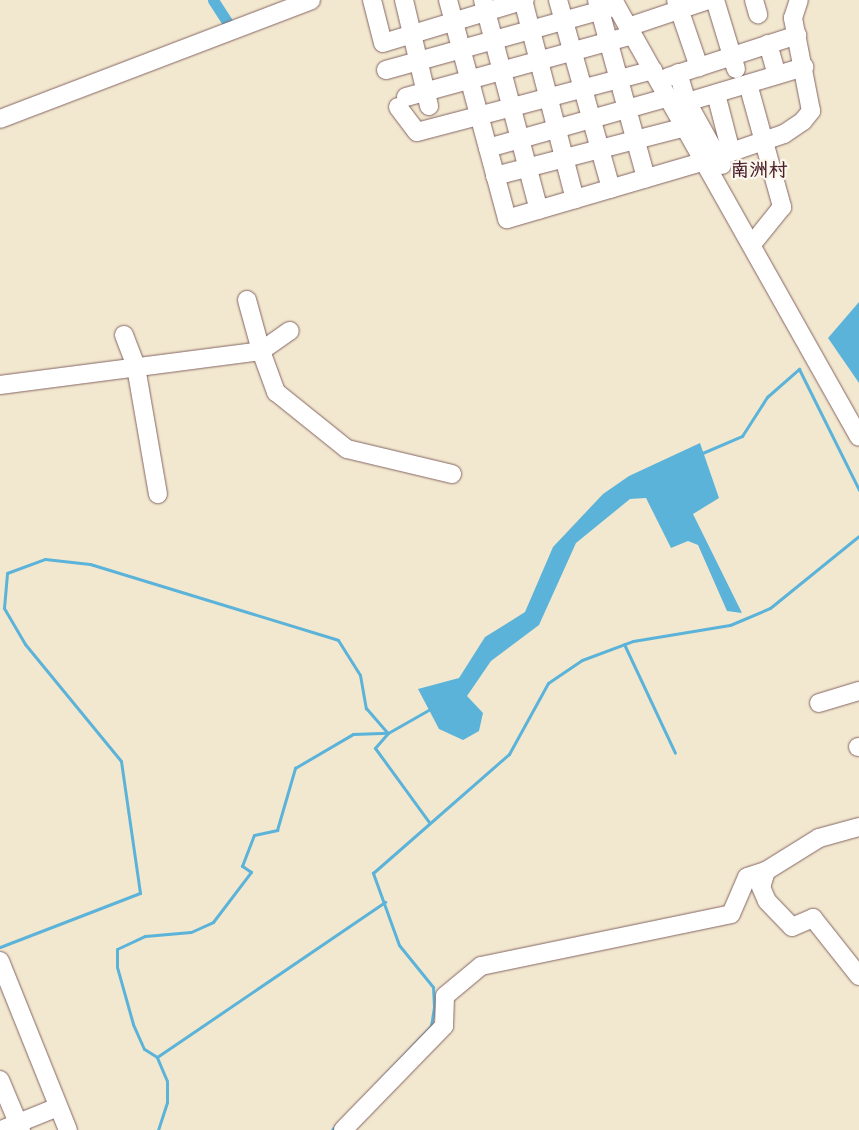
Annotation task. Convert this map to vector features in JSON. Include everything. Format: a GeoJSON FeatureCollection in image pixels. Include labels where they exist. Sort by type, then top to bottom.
{"type":"FeatureCollection","features":[{"type":"Feature","properties":{"kind":"street"},"geometry":{"type":"LineString","coordinates":[[372,0],[382,43],[454,21],[485,6],[524,0],[575,199]]}},
{"type":"Feature","properties":{"kind":"street"},"geometry":{"type":"LineString","coordinates":[[404,0],[427,99]]}},
{"type":"Feature","properties":{"kind":"street"},"geometry":{"type":"LineString","coordinates":[[448,0],[507,219],[611,189],[784,134],[811,111],[799,43],[788,0]]}},
{"type":"Feature","properties":{"kind":"street"},"geometry":{"type":"LineString","coordinates":[[558,0],[611,189]]}},
{"type":"Feature","properties":{"kind":"street"},"geometry":{"type":"LineString","coordinates":[[708,0],[678,5],[608,41],[469,80],[427,99],[402,102],[417,132],[618,79],[678,73],[699,67],[773,60],[799,43]]}},
{"type":"Feature","properties":{"kind":"street"},"geometry":{"type":"LineString","coordinates":[[714,0],[734,63]]}},
{"type":"Feature","properties":{"kind":"street"},"geometry":{"type":"LineString","coordinates":[[799,43],[800,0]]}},
{"type":"Feature","properties":{"kind":"street"},"geometry":{"type":"LineString","coordinates":[[0,119],[304,1]]}},
{"type":"Feature","properties":{"kind":"street"},"geometry":{"type":"LineString","coordinates":[[386,70],[564,21],[606,4]]}},
{"type":"Feature","properties":{"kind":"street"},"geometry":{"type":"LineString","coordinates":[[606,4],[630,31],[656,75],[718,156],[757,238],[859,436]]}},
{"type":"Feature","properties":{"kind":"street"},"geometry":{"type":"LineString","coordinates":[[606,4],[608,41],[646,178]]}},
{"type":"Feature","properties":{"kind":"street"},"geometry":{"type":"LineString","coordinates":[[678,5],[699,67]]}},
{"type":"Feature","properties":{"kind":"street"},"geometry":{"type":"LineString","coordinates":[[485,6],[539,210]]}},
{"type":"Feature","properties":{"kind":"street"},"geometry":{"type":"LineString","coordinates":[[488,148],[627,109],[716,94],[748,84],[773,60],[799,43]]}},
{"type":"Feature","properties":{"kind":"street"},"geometry":{"type":"LineString","coordinates":[[678,73],[676,102],[686,127],[718,156]]}},
{"type":"Feature","properties":{"kind":"street"},"geometry":{"type":"LineString","coordinates":[[748,84],[782,207],[757,238]]}},
{"type":"Feature","properties":{"kind":"street"},"geometry":{"type":"LineString","coordinates":[[716,94],[718,156]]}},
{"type":"Feature","properties":{"kind":"street"},"geometry":{"type":"LineString","coordinates":[[495,176],[686,127]]}},
{"type":"Feature","properties":{"kind":"street"},"geometry":{"type":"LineString","coordinates":[[246,300],[261,351],[276,392],[347,449],[452,474]]}},
{"type":"Feature","properties":{"kind":"street"},"geometry":{"type":"LineString","coordinates":[[0,385],[261,351],[290,331]]}},
{"type":"Feature","properties":{"kind":"street"},"geometry":{"type":"LineString","coordinates":[[124,335],[136,367],[158,494]]}},
{"type":"Feature","properties":{"kind":"street"},"geometry":{"type":"LineString","coordinates":[[818,702],[859,691]]}},
{"type":"Feature","properties":{"kind":"street"},"geometry":{"type":"LineString","coordinates":[[343,1130],[444,1026],[445,996],[481,966],[731,914],[747,876],[766,871],[819,838],[859,827]]}},
{"type":"Feature","properties":{"kind":"street"},"geometry":{"type":"LineString","coordinates":[[766,871],[761,887],[767,902],[792,927],[813,918],[859,976]]}},
{"type":"Feature","properties":{"kind":"street"},"geometry":{"type":"LineString","coordinates":[[0,961],[68,1130]]}},
{"type":"Feature","properties":{"kind":"street"},"geometry":{"type":"LineString","coordinates":[[0,1080],[20,1126]]}},
{"type":"Feature","properties":{"kind":"street"},"geometry":{"type":"LineString","coordinates":[[1,1130],[20,1126],[58,1107]]}},
{"type":"Feature","properties":{"kind":"water"},"geometry":{"type":"Polygon","coordinates":[[[859,302],[859,383],[828,338],[859,302]]]}},
{"type":"Feature","properties":{"kind":"water"},"geometry":{"type":"Polygon","coordinates":[[[700,443],[719,498],[693,514],[742,613],[727,611],[698,545],[688,541],[671,548],[646,498],[630,499],[576,543],[539,625],[491,661],[467,696],[483,713],[479,731],[463,740],[439,729],[418,689],[459,678],[485,637],[525,612],[553,547],[603,494],[629,476],[700,443]]]}},
{"type":"Feature","properties":{"kind":"waterway"},"geometry":{"type":"LineString","coordinates":[[213,0],[228,23]]}},
{"type":"Feature","properties":{"kind":"waterway"},"geometry":{"type":"LineString","coordinates":[[700,454],[742,436],[767,397],[799,369],[859,490]]}},
{"type":"Feature","properties":{"kind":"waterway"},"geometry":{"type":"LineString","coordinates":[[376,1084],[431,1026],[434,1006],[433,987],[399,945],[373,873],[509,754],[548,683],[582,660],[633,641],[730,625],[770,608],[859,536]]}},
{"type":"Feature","properties":{"kind":"waterway"},"geometry":{"type":"LineString","coordinates":[[0,947],[140,893],[121,761],[25,644],[4,608],[7,573],[45,559],[90,564],[338,640],[360,675],[366,708],[388,733],[430,709]]}},
{"type":"Feature","properties":{"kind":"waterway"},"geometry":{"type":"LineString","coordinates":[[624,644],[675,753]]}},
{"type":"Feature","properties":{"kind":"waterway"},"geometry":{"type":"LineString","coordinates":[[158,1130],[167,1102],[167,1081],[157,1057],[144,1049],[133,1024],[117,967],[117,949],[145,936],[191,932],[213,922],[251,872],[242,866],[254,835],[277,830],[295,768],[353,734],[388,733],[375,748],[429,822]]}},
{"type":"Feature","properties":{"kind":"waterway"},"geometry":{"type":"LineString","coordinates":[[157,1057],[385,902]]}},
{"type":"Feature","properties":{"kind":"waterway"},"geometry":{"type":"LineString","coordinates":[[332,1130],[337,1124]]}},
{"type":"Feature","properties":{"kind":"district","name":"南洲村"},"geometry":{"type":"Point","coordinates":[759,171]}}]}
